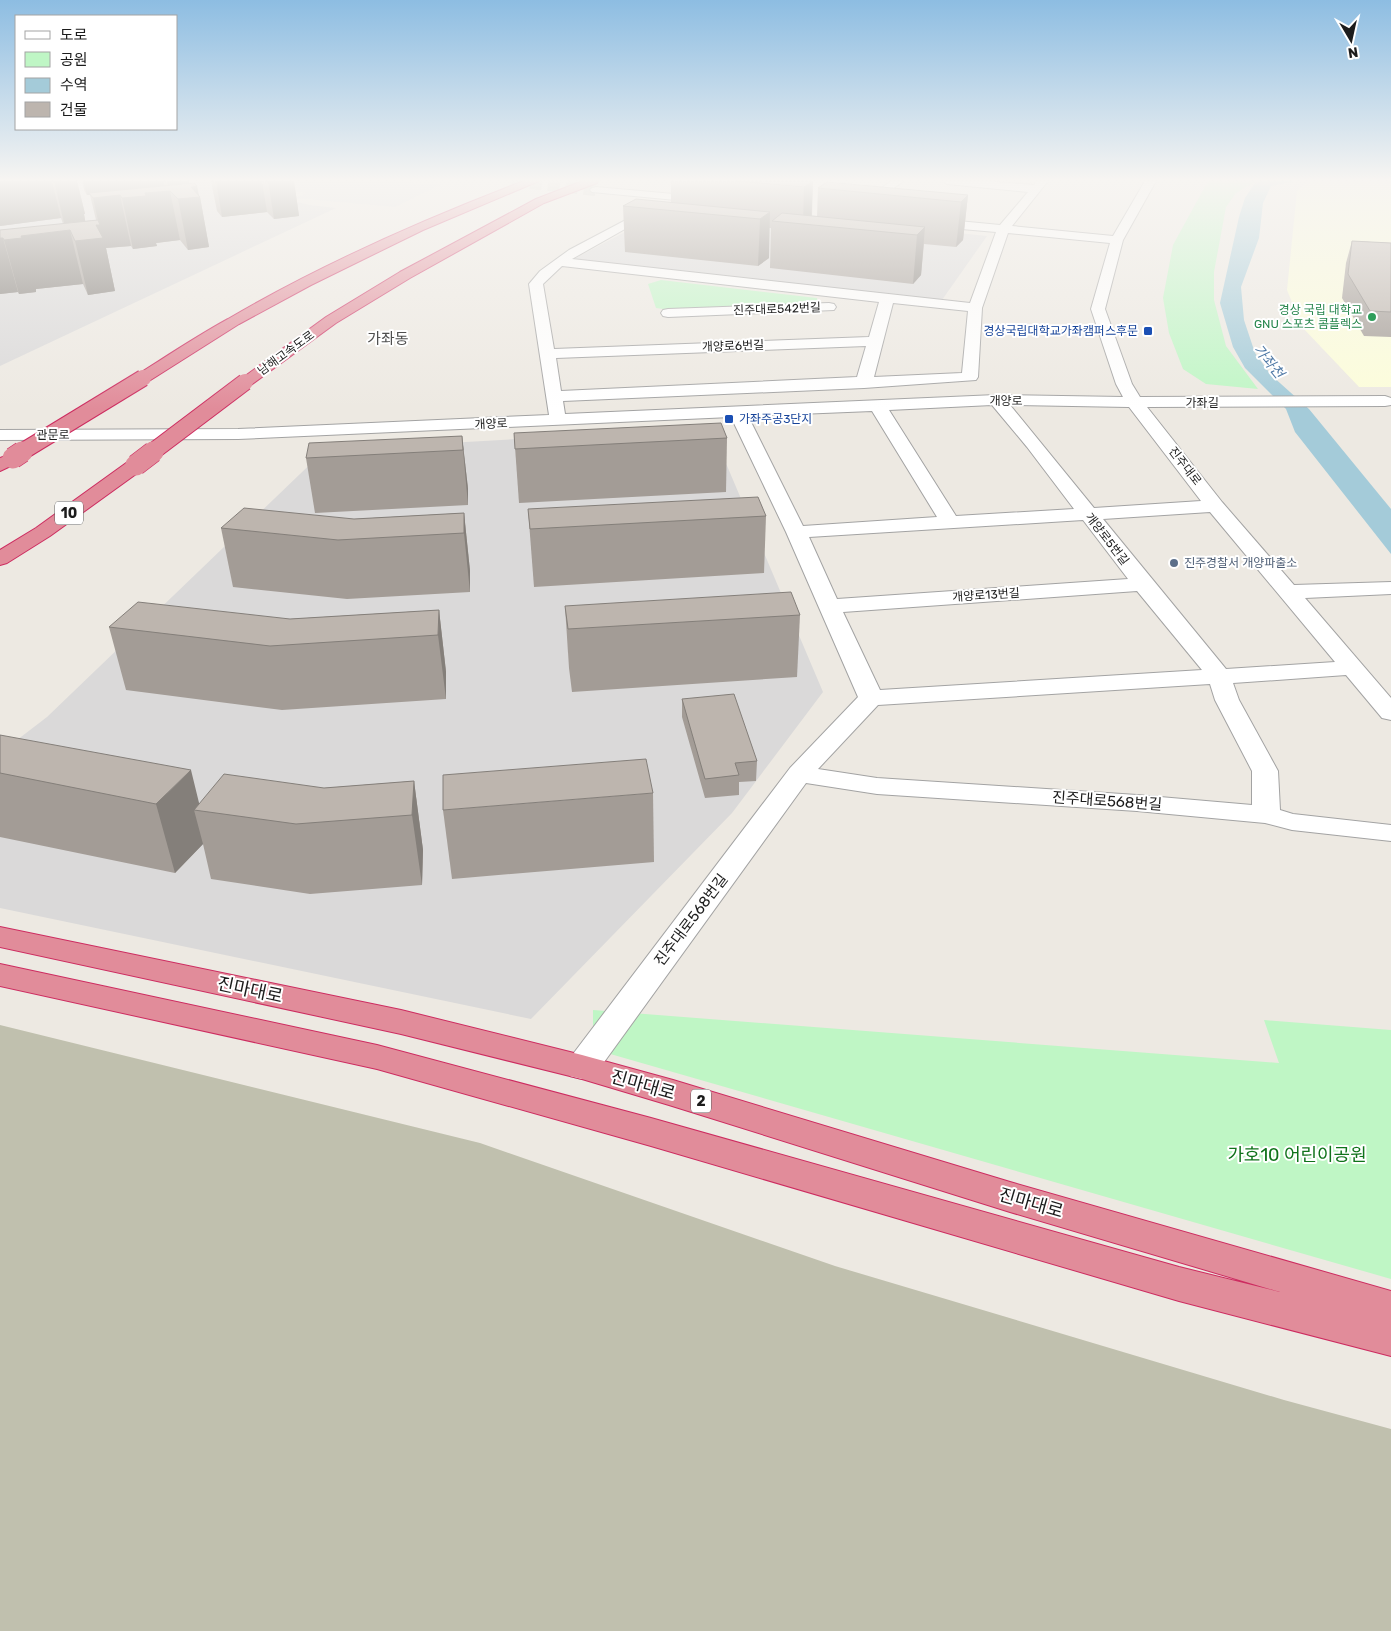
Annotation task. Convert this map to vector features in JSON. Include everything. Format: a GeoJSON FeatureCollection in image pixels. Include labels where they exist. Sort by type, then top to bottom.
{"type":"FeatureCollection","features":[{"type":"Feature","properties":{"kind":"highway"},"geometry":{"type":"LineString","coordinates":[[6,461],[232,322],[306,282],[357,257]]}},
{"type":"Feature","properties":{"kind":"highway","name":"남해고속도로"},"geometry":{"type":"LineString","coordinates":[[0,559],[43,532],[136,465],[245,382],[331,320],[437,257]]}},
{"type":"Feature","properties":{"kind":"highway","name":"진마대로"},"geometry":{"type":"LineString","coordinates":[[0,937],[401,1022],[582,1067],[1020,1200],[1391,1308]]}},
{"type":"Feature","properties":{"kind":"highway"},"geometry":{"type":"LineString","coordinates":[[0,975],[377,1057],[651,1132],[1180,1284],[1391,1338]]}},
{"type":"Feature","properties":{"kind":"street"},"geometry":{"type":"LineString","coordinates":[[558,420],[556,396],[536,284],[539,279],[559,262],[568,257]]}},
{"type":"Feature","properties":{"kind":"street"},"geometry":{"type":"LineString","coordinates":[[556,396],[970,377],[975,308],[993,257]]}},
{"type":"Feature","properties":{"kind":"street","name":"진주대로"},"geometry":{"type":"LineString","coordinates":[[1112,257],[1098,309],[1124,384],[1215,506],[1391,713]]}},
{"type":"Feature","properties":{"kind":"street","name":"진주대로542번길"},"geometry":{"type":"LineString","coordinates":[[559,262],[887,302],[975,308]]}},
{"type":"Feature","properties":{"kind":"street"},"geometry":{"type":"LineString","coordinates":[[661,273],[668,313],[682,348]]}},
{"type":"Feature","properties":{"kind":"street"},"geometry":{"type":"LineString","coordinates":[[864,383],[874,341],[887,302]]}},
{"type":"Feature","properties":{"kind":"street","name":"진주대로542번길"},"geometry":{"type":"LineString","coordinates":[[668,313],[887,302]]}},
{"type":"Feature","properties":{"kind":"street","name":"개양로6번길"},"geometry":{"type":"LineString","coordinates":[[549,354],[874,341]]}},
{"type":"Feature","properties":{"kind":"street","name":"개양로"},"geometry":{"type":"LineString","coordinates":[[105,435],[238,434],[996,400],[1136,402]]}},
{"type":"Feature","properties":{"kind":"street","name":"개양로5번길"},"geometry":{"type":"LineString","coordinates":[[996,400],[1033,443],[1143,584],[1219,676]]}},
{"type":"Feature","properties":{"kind":"street","name":"가좌길"},"geometry":{"type":"LineString","coordinates":[[1136,402],[1383,400]]}},
{"type":"Feature","properties":{"kind":"street"},"geometry":{"type":"LineString","coordinates":[[877,405],[950,522]]}},
{"type":"Feature","properties":{"kind":"street"},"geometry":{"type":"LineString","coordinates":[[737,412],[796,532],[871,698],[1352,668]]}},
{"type":"Feature","properties":{"kind":"street","name":"관문로"},"geometry":{"type":"LineString","coordinates":[[0,435],[105,435]]}},
{"type":"Feature","properties":{"kind":"street"},"geometry":{"type":"LineString","coordinates":[[796,532],[1215,506]]}},
{"type":"Feature","properties":{"kind":"street","name":"개양로13번길"},"geometry":{"type":"LineString","coordinates":[[830,606],[1143,584]]}},
{"type":"Feature","properties":{"kind":"street"},"geometry":{"type":"LineString","coordinates":[[1289,592],[1391,588]]}},
{"type":"Feature","properties":{"kind":"street"},"geometry":{"type":"LineString","coordinates":[[1219,676],[1227,700],[1266,771],[1266,815]]}},
{"type":"Feature","properties":{"kind":"street","name":"진주대로568번길"},"geometry":{"type":"LineString","coordinates":[[582,1067],[800,774],[871,698]]}},
{"type":"Feature","properties":{"kind":"street","name":"진주대로568번길"},"geometry":{"type":"LineString","coordinates":[[800,774],[877,786],[1137,803],[1266,815],[1292,822],[1391,833]]}},
{"type":"Feature","properties":{"kind":"shaded area"},"geometry":{"type":"Polygon","coordinates":[[[0,257],[232,257],[0,366],[0,257]]]}},
{"type":"Feature","properties":{"kind":"shaded area"},"geometry":{"type":"Polygon","coordinates":[[[577,257],[972,257],[942,300],[572,260],[577,257]]]}},
{"type":"Feature","properties":{"kind":"shaded area"},"geometry":{"type":"Polygon","coordinates":[[[1290,257],[1391,257],[1391,387],[1359,387],[1302,327],[1287,290],[1290,257]]]}},
{"type":"Feature","properties":{"kind":"shaded area"},"geometry":{"type":"Polygon","coordinates":[[[711,428],[823,692],[732,813],[531,1019],[0,908],[0,753],[47,717],[325,450],[711,428]]]}},
{"type":"Feature","properties":{"kind":"shaded area"},"geometry":{"type":"Polygon","coordinates":[[[0,1025],[480,1143],[835,1266],[1284,1400],[1391,1429],[1391,1631],[0,1631],[0,1025]]]}},
{"type":"Feature","properties":{"kind":"green space"},"geometry":{"type":"Polygon","coordinates":[[[1171,257],[1217,257],[1214,272],[1214,300],[1226,346],[1258,389],[1206,384],[1183,369],[1169,333],[1163,298],[1171,257]]]}},
{"type":"Feature","properties":{"kind":"green space"},"geometry":{"type":"Polygon","coordinates":[[[661,280],[817,298],[818,303],[671,310],[656,308],[648,284],[661,280]]]}},
{"type":"Feature","properties":{"kind":"green space","name":"가호10 어린이공원"},"geometry":{"type":"Polygon","coordinates":[[[593,1010],[1279,1063],[1264,1020],[1391,1030],[1391,1279],[593,1049],[593,1010]]]}},
{"type":"Feature","properties":{"kind":"water","name":"가좌천"},"geometry":{"type":"Polygon","coordinates":[[[1230,257],[1252,257],[1241,287],[1244,320],[1255,353],[1271,375],[1309,409],[1391,509],[1391,554],[1295,432],[1286,409],[1245,368],[1233,347],[1220,303],[1230,257]]]}},
{"type":"Feature","properties":{"kind":"building"},"geometry":{"type":"Polygon","coordinates":[[[1350,257],[1391,257],[1391,312],[1370,311],[1348,274],[1350,257]]]}},
{"type":"Feature","properties":{"kind":"building"},"geometry":{"type":"Polygon","coordinates":[[[721,423],[727,438],[515,449],[514,433],[721,423]]]}},
{"type":"Feature","properties":{"kind":"building"},"geometry":{"type":"Polygon","coordinates":[[[462,436],[463,450],[306,458],[309,443],[462,436]]]}},
{"type":"Feature","properties":{"kind":"building"},"geometry":{"type":"Polygon","coordinates":[[[758,497],[766,516],[530,529],[528,509],[758,497]]]}},
{"type":"Feature","properties":{"kind":"building"},"geometry":{"type":"Polygon","coordinates":[[[244,508],[354,519],[464,513],[464,533],[338,540],[221,528],[244,508]]]}},
{"type":"Feature","properties":{"kind":"building"},"geometry":{"type":"Polygon","coordinates":[[[791,592],[800,615],[568,629],[565,606],[791,592]]]}},
{"type":"Feature","properties":{"kind":"building"},"geometry":{"type":"Polygon","coordinates":[[[138,602],[290,619],[439,610],[438,635],[270,646],[109,627],[138,602]]]}},
{"type":"Feature","properties":{"kind":"building"},"geometry":{"type":"Polygon","coordinates":[[[734,694],[757,761],[735,763],[739,775],[705,779],[682,699],[734,694]]]}},
{"type":"Feature","properties":{"kind":"building"},"geometry":{"type":"Polygon","coordinates":[[[0,735],[191,770],[156,804],[0,773],[0,735]]]}},
{"type":"Feature","properties":{"kind":"building"},"geometry":{"type":"Polygon","coordinates":[[[646,759],[653,793],[443,810],[443,775],[646,759]]]}},
{"type":"Feature","properties":{"kind":"building"},"geometry":{"type":"Polygon","coordinates":[[[224,774],[324,788],[414,781],[412,815],[296,824],[194,810],[224,774]]]}},
{"type":"Feature","properties":{"kind":"place","name":"경상 국립 대학교 GNU 스포츠 콤플렉스"},"geometry":{"type":"Point","coordinates":[1372,317]}},
{"type":"Feature","properties":{"kind":"place","name":"경상국립대학교가좌캠퍼스후문"},"geometry":{"type":"Point","coordinates":[1148,331]}},
{"type":"Feature","properties":{"kind":"place","name":"가좌주공3단지"},"geometry":{"type":"Point","coordinates":[729,419]}},
{"type":"Feature","properties":{"kind":"place","name":"진주경찰서 개양파출소"},"geometry":{"type":"Point","coordinates":[1174,563]}},
{"type":"Feature","properties":{"kind":"district","name":"가좌동"},"geometry":{"type":"Point","coordinates":[388,339]}}]}
